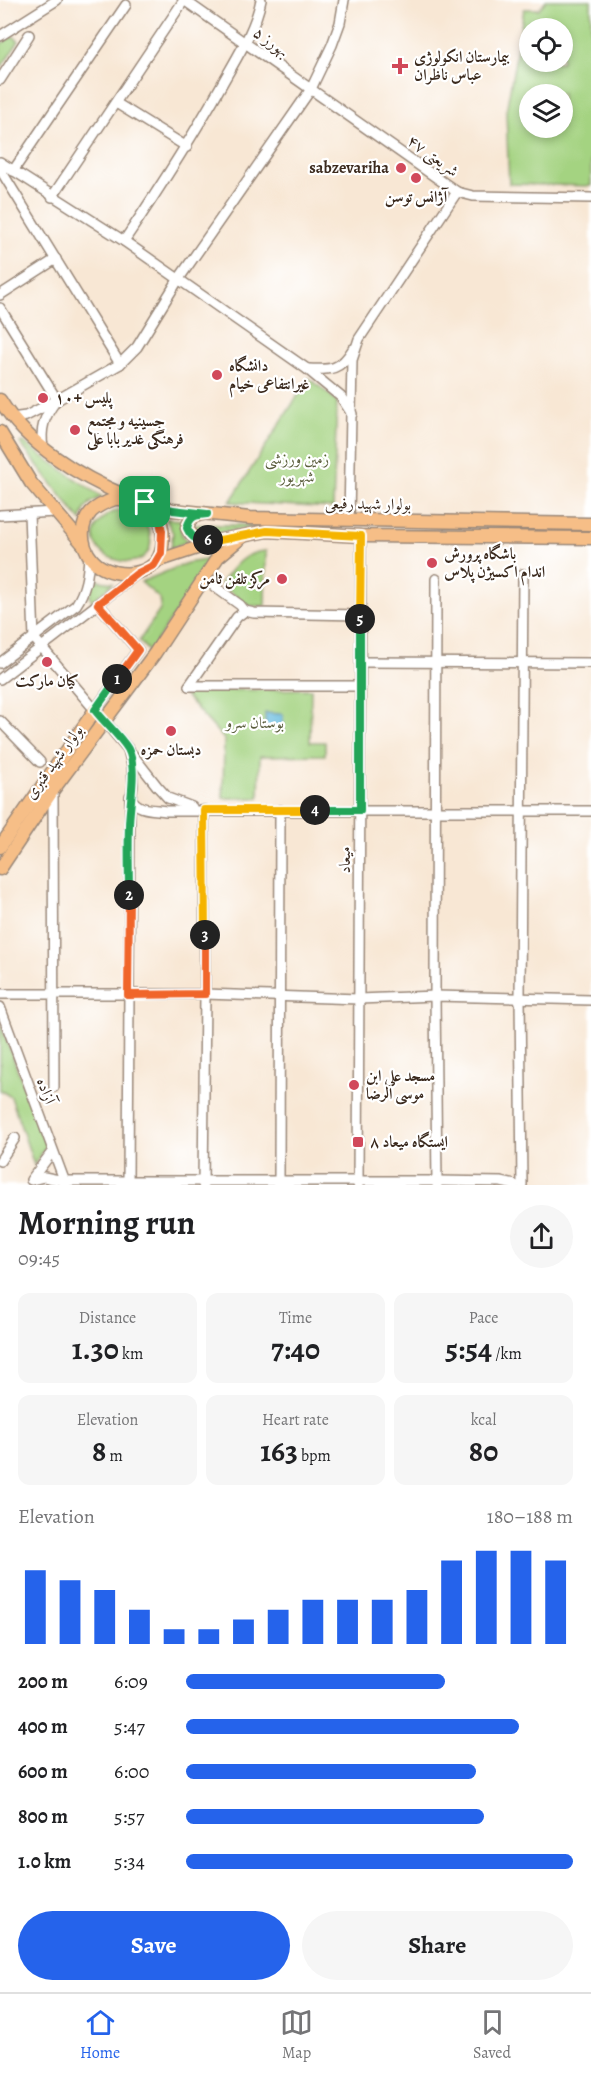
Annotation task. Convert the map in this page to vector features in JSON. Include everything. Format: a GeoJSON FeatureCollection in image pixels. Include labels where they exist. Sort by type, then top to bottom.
{"type":"FeatureCollection","features":[{"type":"Feature","properties":{"kind":"main road","name":"بولوار شهید رفیعی"},"geometry":{"type":"LineString","coordinates":[[0,400],[11,418],[43,448],[103,486],[140,501],[173,510],[250,518],[591,524]]}},
{"type":"Feature","properties":{"kind":"main road"},"geometry":{"type":"LineString","coordinates":[[0,432],[31,483],[98,565],[123,573],[138,573],[148,569],[157,561],[161,553],[162,531],[159,517],[140,501],[114,499],[91,512],[84,524],[83,544]]}},
{"type":"Feature","properties":{"kind":"main road"},"geometry":{"type":"LineString","coordinates":[[207,514],[194,515],[189,520],[187,528],[191,536],[198,540],[220,540]]}},
{"type":"Feature","properties":{"kind":"main road","name":"بولوار شهید رفیعی"},"geometry":{"type":"LineString","coordinates":[[157,561],[220,540],[267,531],[361,536],[591,538]]}},
{"type":"Feature","properties":{"kind":"main road","name":"بولوار شهید قنبری"},"geometry":{"type":"LineString","coordinates":[[0,869],[53,790],[155,653],[218,557],[245,535]]}},
{"type":"Feature","properties":{"kind":"main road","name":"بولوار شهید قنبری"},"geometry":{"type":"LineString","coordinates":[[0,847],[95,710]]}},
{"type":"Feature","properties":{"kind":"street"},"geometry":{"type":"LineString","coordinates":[[0,36],[57,0]]}},
{"type":"Feature","properties":{"kind":"street"},"geometry":{"type":"LineString","coordinates":[[52,197],[184,0]]}},
{"type":"Feature","properties":{"kind":"street","name":"بهورز ۵"},"geometry":{"type":"LineString","coordinates":[[184,0],[311,89]]}},
{"type":"Feature","properties":{"kind":"street"},"geometry":{"type":"LineString","coordinates":[[124,241],[187,147],[246,42],[258,15],[261,0]]}},
{"type":"Feature","properties":{"kind":"street"},"geometry":{"type":"LineString","coordinates":[[11,418],[26,416],[57,400],[120,364],[137,347],[178,280],[311,89],[332,45],[340,23],[344,0]]}},
{"type":"Feature","properties":{"kind":"street"},"geometry":{"type":"LineString","coordinates":[[13,171],[126,4]]}},
{"type":"Feature","properties":{"kind":"street"},"geometry":{"type":"LineString","coordinates":[[0,80],[30,35]]}},
{"type":"Feature","properties":{"kind":"street","name":"شریعتی ۴۷"},"geometry":{"type":"LineString","coordinates":[[311,89],[457,192],[473,196],[591,198]]}},
{"type":"Feature","properties":{"kind":"street"},"geometry":{"type":"LineString","coordinates":[[116,103],[187,147]]}},
{"type":"Feature","properties":{"kind":"street"},"geometry":{"type":"LineString","coordinates":[[0,162],[124,241],[307,369],[341,397],[352,414]]}},
{"type":"Feature","properties":{"kind":"street"},"geometry":{"type":"LineString","coordinates":[[0,169],[120,364]]}},
{"type":"Feature","properties":{"kind":"street"},"geometry":{"type":"LineString","coordinates":[[307,369],[330,370],[348,357],[457,192]]}},
{"type":"Feature","properties":{"kind":"street"},"geometry":{"type":"LineString","coordinates":[[0,295],[56,259]]}},
{"type":"Feature","properties":{"kind":"street"},"geometry":{"type":"LineString","coordinates":[[0,308],[57,400]]}},
{"type":"Feature","properties":{"kind":"street"},"geometry":{"type":"LineString","coordinates":[[349,519],[352,360],[358,339]]}},
{"type":"Feature","properties":{"kind":"street"},"geometry":{"type":"LineString","coordinates":[[43,448],[42,426],[46,414],[57,400]]}},
{"type":"Feature","properties":{"kind":"street"},"geometry":{"type":"LineString","coordinates":[[0,515],[56,512]]}},
{"type":"Feature","properties":{"kind":"street"},"geometry":{"type":"LineString","coordinates":[[29,514],[34,638],[128,749],[155,785],[176,803],[204,810]]}},
{"type":"Feature","properties":{"kind":"street","name":"میعاد"},"geometry":{"type":"LineString","coordinates":[[358,1183],[361,536]]}},
{"type":"Feature","properties":{"kind":"street"},"geometry":{"type":"LineString","coordinates":[[0,663],[76,605],[83,595],[88,576],[89,556]]}},
{"type":"Feature","properties":{"kind":"street"},"geometry":{"type":"LineString","coordinates":[[0,679],[138,573]]}},
{"type":"Feature","properties":{"kind":"street"},"geometry":{"type":"LineString","coordinates":[[522,1185],[520,998],[523,574]]}},
{"type":"Feature","properties":{"kind":"street"},"geometry":{"type":"LineString","coordinates":[[204,579],[245,611],[360,615]]}},
{"type":"Feature","properties":{"kind":"street"},"geometry":{"type":"LineString","coordinates":[[436,579],[437,1183]]}},
{"type":"Feature","properties":{"kind":"street","name":"بولوار شهید قنبری"},"geometry":{"type":"LineString","coordinates":[[95,710],[138,650],[98,604]]}},
{"type":"Feature","properties":{"kind":"street"},"geometry":{"type":"LineString","coordinates":[[245,611],[237,617],[189,686],[360,686]]}},
{"type":"Feature","properties":{"kind":"street"},"geometry":{"type":"LineString","coordinates":[[360,662],[591,663]]}},
{"type":"Feature","properties":{"kind":"street"},"geometry":{"type":"LineString","coordinates":[[0,721],[40,762]]}},
{"type":"Feature","properties":{"kind":"street"},"geometry":{"type":"LineString","coordinates":[[128,749],[132,765],[129,827],[128,1183]]}},
{"type":"Feature","properties":{"kind":"street"},"geometry":{"type":"LineString","coordinates":[[129,827],[142,808],[156,803],[159,795],[155,785],[145,780],[137,782],[132,790],[133,802],[142,808],[166,811],[591,812]]}},
{"type":"Feature","properties":{"kind":"street"},"geometry":{"type":"LineString","coordinates":[[53,790],[54,1087]]}},
{"type":"Feature","properties":{"kind":"street"},"geometry":{"type":"LineString","coordinates":[[204,810],[204,1183]]}},
{"type":"Feature","properties":{"kind":"street"},"geometry":{"type":"LineString","coordinates":[[279,1183],[280,810]]}},
{"type":"Feature","properties":{"kind":"street"},"geometry":{"type":"LineString","coordinates":[[0,994],[205,994],[359,999],[435,996],[591,1000]]}},
{"type":"Feature","properties":{"kind":"street","name":"آزاده"},"geometry":{"type":"LineString","coordinates":[[0,1007],[65,1183]]}},
{"type":"Feature","properties":{"kind":"street"},"geometry":{"type":"LineString","coordinates":[[0,1161],[15,1138]]}},
{"type":"Feature","properties":{"kind":"street"},"geometry":{"type":"LineString","coordinates":[[30,1182],[52,1152]]}},
{"type":"Feature","properties":{"kind":"street"},"geometry":{"type":"LineString","coordinates":[[30,1182],[44,1177],[65,1183],[501,1182],[515,1185]]}},
{"type":"Feature","properties":{"kind":"green space"},"geometry":{"type":"Polygon","coordinates":[[[546,0],[591,0],[591,186],[509,184],[506,112],[519,38],[519,72],[573,72],[573,18],[522,18],[524,9],[539,9],[546,0]]]}},
{"type":"Feature","properties":{"kind":"green space"},"geometry":{"type":"Polygon","coordinates":[[[13,36],[19,41],[0,69],[0,44],[13,36]]]}},
{"type":"Feature","properties":{"kind":"green space","name":"زمین ورزشی شهریور"},"geometry":{"type":"Polygon","coordinates":[[[309,378],[337,401],[333,508],[230,502],[309,378]]]}},
{"type":"Feature","properties":{"kind":"green space"},"geometry":{"type":"Polygon","coordinates":[[[24,442],[102,497],[88,506],[81,521],[20,443],[24,442]]]}},
{"type":"Feature","properties":{"kind":"green space"},"geometry":{"type":"Polygon","coordinates":[[[124,509],[144,521],[151,541],[144,557],[134,561],[121,561],[107,556],[100,550],[94,536],[95,529],[103,518],[124,509]]]}},
{"type":"Feature","properties":{"kind":"green space"},"geometry":{"type":"Polygon","coordinates":[[[166,519],[183,520],[181,532],[183,537],[189,541],[171,548],[173,533],[166,519]]]}},
{"type":"Feature","properties":{"kind":"green space"},"geometry":{"type":"Polygon","coordinates":[[[265,525],[196,536],[193,526],[265,525]]]}},
{"type":"Feature","properties":{"kind":"green space"},"geometry":{"type":"Polygon","coordinates":[[[266,551],[265,606],[249,606],[220,584],[234,566],[245,557],[266,551]]]}},
{"type":"Feature","properties":{"kind":"green space"},"geometry":{"type":"Polygon","coordinates":[[[212,559],[149,652],[139,641],[160,610],[161,603],[159,598],[141,582],[187,563],[212,559]]]}},
{"type":"Feature","properties":{"kind":"green space"},"geometry":{"type":"Polygon","coordinates":[[[93,577],[100,581],[113,583],[92,601],[90,597],[93,577]]]}},
{"type":"Feature","properties":{"kind":"green space","name":"بوستان سرو"},"geometry":{"type":"Polygon","coordinates":[[[311,689],[310,742],[325,742],[325,755],[260,756],[259,798],[223,798],[224,739],[181,691],[311,689]]]}},
{"type":"Feature","properties":{"kind":"green space"},"geometry":{"type":"Polygon","coordinates":[[[0,1023],[46,1146],[34,1165],[11,1097],[0,1090],[0,1023]]]}},
{"type":"Feature","properties":{"kind":"water"},"geometry":{"type":"Polygon","coordinates":[[[265,713],[283,714],[283,729],[265,730],[265,713]]]}},
{"type":"Feature","properties":{"kind":"place","name":"بیمارستان انکولوژی عباس ناظران"},"geometry":{"type":"Point","coordinates":[400,66]}},
{"type":"Feature","properties":{"kind":"place","name":"sabzevariha"},"geometry":{"type":"Point","coordinates":[401,168]}},
{"type":"Feature","properties":{"kind":"place","name":"آژانس توسن"},"geometry":{"type":"Point","coordinates":[416,178]}},
{"type":"Feature","properties":{"kind":"place","name":"دانشگاه غیرانتفاعی خیام"},"geometry":{"type":"Point","coordinates":[217,375]}},
{"type":"Feature","properties":{"kind":"place","name":"پلیس +۱۰"},"geometry":{"type":"Point","coordinates":[43,398]}},
{"type":"Feature","properties":{"kind":"place","name":"جسینیه و مجتمع فرهنگی غدیر بابا علی"},"geometry":{"type":"Point","coordinates":[75,430]}},
{"type":"Feature","properties":{"kind":"place","name":"باشگاه پرورش اندام اکسیژن پلاس"},"geometry":{"type":"Point","coordinates":[432,563]}},
{"type":"Feature","properties":{"kind":"place","name":"مرکز تلفن ثامن"},"geometry":{"type":"Point","coordinates":[282,579]}},
{"type":"Feature","properties":{"kind":"place","name":"کیان مارکت"},"geometry":{"type":"Point","coordinates":[47,662]}},
{"type":"Feature","properties":{"kind":"place","name":"دبستان حمزه"},"geometry":{"type":"Point","coordinates":[171,731]}},
{"type":"Feature","properties":{"kind":"place","name":"مسجد علی ابن موسی الرضا"},"geometry":{"type":"Point","coordinates":[354,1085]}},
{"type":"Feature","properties":{"kind":"place","name":"ایستگاه میعاد ۸"},"geometry":{"type":"Point","coordinates":[358,1142]}},
{"type":"Feature","properties":{"kind":"route"},"geometry":{"type":"LineString","coordinates":[[145,502],[173,510],[207,514],[194,515],[189,520],[187,528],[191,536],[198,540],[220,540],[267,531],[361,536],[360,810],[204,810],[205,994],[128,995],[129,827],[130,794],[133,785],[132,765],[128,749],[95,710],[138,650],[98,604],[138,573],[154,565],[161,553],[162,531],[159,517],[145,502]]}}]}
